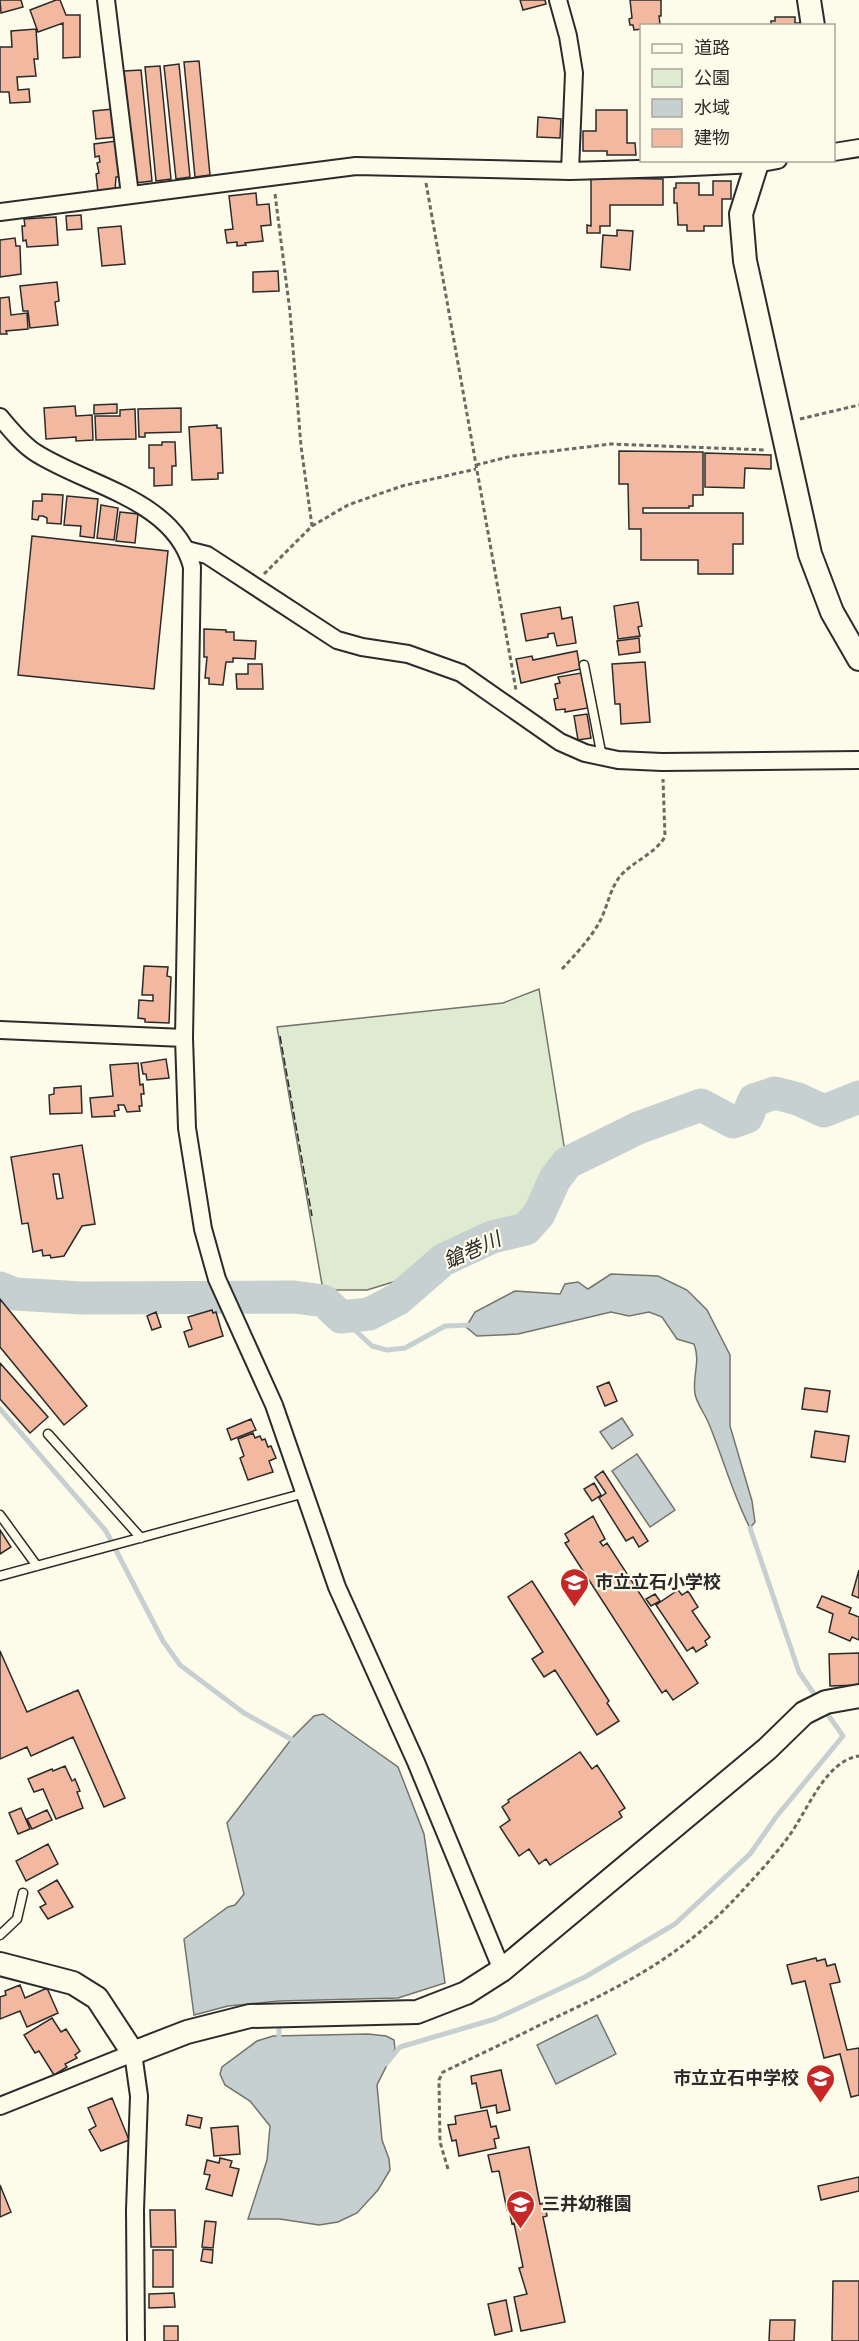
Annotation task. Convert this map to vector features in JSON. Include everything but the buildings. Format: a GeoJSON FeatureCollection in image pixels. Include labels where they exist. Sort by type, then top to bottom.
{"type":"FeatureCollection","features":[{"type":"Feature","properties":{"kind":"street"},"geometry":{"type":"LineString","coordinates":[[106,0],[130,195]]}},
{"type":"Feature","properties":{"kind":"street"},"geometry":{"type":"LineString","coordinates":[[558,0],[568,36],[574,73],[570,171]]}},
{"type":"Feature","properties":{"kind":"street"},"geometry":{"type":"LineString","coordinates":[[808,0],[813,24]]}},
{"type":"Feature","properties":{"kind":"street"},"geometry":{"type":"LineString","coordinates":[[835,152],[859,148]]}},
{"type":"Feature","properties":{"kind":"street"},"geometry":{"type":"LineString","coordinates":[[0,212],[356,165],[570,171],[757,162],[741,214],[745,261],[810,554],[832,612],[859,659]]}},
{"type":"Feature","properties":{"kind":"street"},"geometry":{"type":"LineString","coordinates":[[0,417],[34,453],[123,495],[172,528],[188,550],[192,567],[184,1038],[187,1128],[203,1229],[217,1279],[274,1405],[337,1587],[416,1762],[502,1970]]}},
{"type":"Feature","properties":{"kind":"street"},"geometry":{"type":"LineString","coordinates":[[188,550],[207,555],[337,640],[362,647],[408,654],[461,673],[560,742],[585,753],[618,760],[662,762],[859,760]]}},
{"type":"Feature","properties":{"kind":"street"},"geometry":{"type":"LineString","coordinates":[[0,1030],[184,1038]]}},
{"type":"Feature","properties":{"kind":"street"},"geometry":{"type":"LineString","coordinates":[[0,2106],[187,2032],[250,2016],[417,2012],[466,1993],[502,1970],[767,1749],[804,1713],[826,1702],[859,1696]]}},
{"type":"Feature","properties":{"kind":"street"},"geometry":{"type":"LineString","coordinates":[[0,1964],[73,1983],[97,1998],[133,2053],[139,2096],[135,2210],[136,2341]]}},
{"type":"Feature","properties":{"kind":"lane"},"geometry":{"type":"LineString","coordinates":[[584,665],[602,757]]}},
{"type":"Feature","properties":{"kind":"lane"},"geometry":{"type":"LineString","coordinates":[[48,1434],[141,1538]]}},
{"type":"Feature","properties":{"kind":"lane"},"geometry":{"type":"LineString","coordinates":[[0,1576],[305,1493]]}},
{"type":"Feature","properties":{"kind":"lane"},"geometry":{"type":"LineString","coordinates":[[0,1515],[37,1566]]}},
{"type":"Feature","properties":{"kind":"lane"},"geometry":{"type":"LineString","coordinates":[[0,1935],[17,1919],[23,1893]]}},
{"type":"Feature","properties":{"kind":"path"},"geometry":{"type":"LineString","coordinates":[[423,167],[520,713]]}},
{"type":"Feature","properties":{"kind":"path"},"geometry":{"type":"LineString","coordinates":[[273,176],[290,312],[301,446],[312,526]]}},
{"type":"Feature","properties":{"kind":"path"},"geometry":{"type":"LineString","coordinates":[[781,423],[859,405]]}},
{"type":"Feature","properties":{"kind":"path"},"geometry":{"type":"LineString","coordinates":[[252,585],[312,526],[348,505],[402,486],[512,456],[611,444],[787,451]]}},
{"type":"Feature","properties":{"kind":"path"},"geometry":{"type":"LineString","coordinates":[[562,969],[600,922],[609,896],[622,874],[652,852],[665,837],[662,762]]}},
{"type":"Feature","properties":{"kind":"path"},"geometry":{"type":"LineString","coordinates":[[448,2169],[440,2142],[439,2080],[443,2072],[600,1996],[655,1967],[685,1946],[741,1893],[789,1835],[834,1768],[848,1758],[859,1756]]}},
{"type":"Feature","properties":{"kind":"green space"},"geometry":{"type":"Polygon","coordinates":[[[539,989],[565,1152],[549,1175],[531,1209],[514,1224],[470,1236],[403,1279],[367,1290],[323,1290],[277,1027],[503,1003],[539,989]]]}},
{"type":"Feature","properties":{"kind":"water"},"geometry":{"type":"Polygon","coordinates":[[[611,1274],[658,1276],[687,1290],[707,1310],[730,1355],[730,1426],[752,1501],[755,1522],[750,1528],[738,1503],[709,1424],[696,1398],[694,1387],[697,1357],[694,1344],[677,1339],[662,1317],[649,1312],[629,1316],[611,1312],[518,1334],[477,1336],[466,1327],[475,1312],[515,1291],[560,1294],[565,1284],[578,1282],[588,1289],[611,1274]]]}},
{"type":"Feature","properties":{"kind":"water"},"geometry":{"type":"Polygon","coordinates":[[[622,1418],[633,1435],[612,1449],[600,1432],[622,1418]]]}},
{"type":"Feature","properties":{"kind":"water"},"geometry":{"type":"Polygon","coordinates":[[[637,1454],[675,1510],[650,1527],[612,1471],[637,1454]]]}},
{"type":"Feature","properties":{"kind":"water"},"geometry":{"type":"Polygon","coordinates":[[[323,1714],[398,1767],[424,1834],[445,1983],[398,1998],[279,2001],[228,2006],[194,2015],[184,1939],[228,1907],[235,1905],[244,1894],[227,1823],[293,1737],[314,1716],[323,1714]]]}},
{"type":"Feature","properties":{"kind":"water"},"geometry":{"type":"Polygon","coordinates":[[[597,2015],[616,2054],[556,2084],[537,2045],[597,2015]]]}},
{"type":"Feature","properties":{"kind":"water"},"geometry":{"type":"Polygon","coordinates":[[[368,2034],[386,2036],[394,2040],[395,2049],[377,2085],[382,2140],[389,2159],[390,2170],[378,2190],[357,2213],[338,2222],[319,2225],[280,2219],[248,2219],[267,2160],[270,2126],[250,2101],[225,2085],[220,2074],[222,2067],[257,2041],[273,2036],[368,2034]]]}},
{"type":"Feature","properties":{"kind":"waterway","name":"鎗巻川"},"geometry":{"type":"LineString","coordinates":[[0,1288],[15,1294],[82,1298],[294,1297],[324,1301],[341,1317],[369,1314],[398,1299],[443,1260],[492,1237],[526,1229],[539,1214],[555,1179],[567,1163],[638,1128],[701,1105],[733,1122],[747,1117],[754,1100],[775,1093],[798,1099],[824,1111],[859,1097]]}},
{"type":"Feature","properties":{"kind":"waterway"},"geometry":{"type":"LineString","coordinates":[[341,1317],[372,1346],[387,1350],[405,1348],[445,1326],[471,1325]]}},
{"type":"Feature","properties":{"kind":"waterway"},"geometry":{"type":"LineString","coordinates":[[0,1409],[106,1531],[163,1641],[180,1665],[244,1713],[298,1743]]}},
{"type":"Feature","properties":{"kind":"waterway"},"geometry":{"type":"LineString","coordinates":[[750,1528],[799,1672],[819,1701]]}},
{"type":"Feature","properties":{"kind":"waterway"},"geometry":{"type":"LineString","coordinates":[[386,2064],[400,2047],[495,2019],[585,1977],[675,1924],[750,1854],[776,1817],[843,1736],[824,1709]]}},
{"type":"Feature","properties":{"kind":"waterway"},"geometry":{"type":"LineString","coordinates":[[279,2021],[279,2042]]}},
{"type":"Feature","properties":{"kind":"fence"},"geometry":{"type":"LineString","coordinates":[[280,1036],[312,1216]]}},
{"type":"Feature","properties":{"kind":"place","name":"市立立石小学校"},"geometry":{"type":"Point","coordinates":[574,1608]}},
{"type":"Feature","properties":{"kind":"place","name":"市立立石中学校"},"geometry":{"type":"Point","coordinates":[820,2104]}},
{"type":"Feature","properties":{"kind":"place","name":"三井幼稚園"},"geometry":{"type":"Point","coordinates":[521,2230]}}]}
